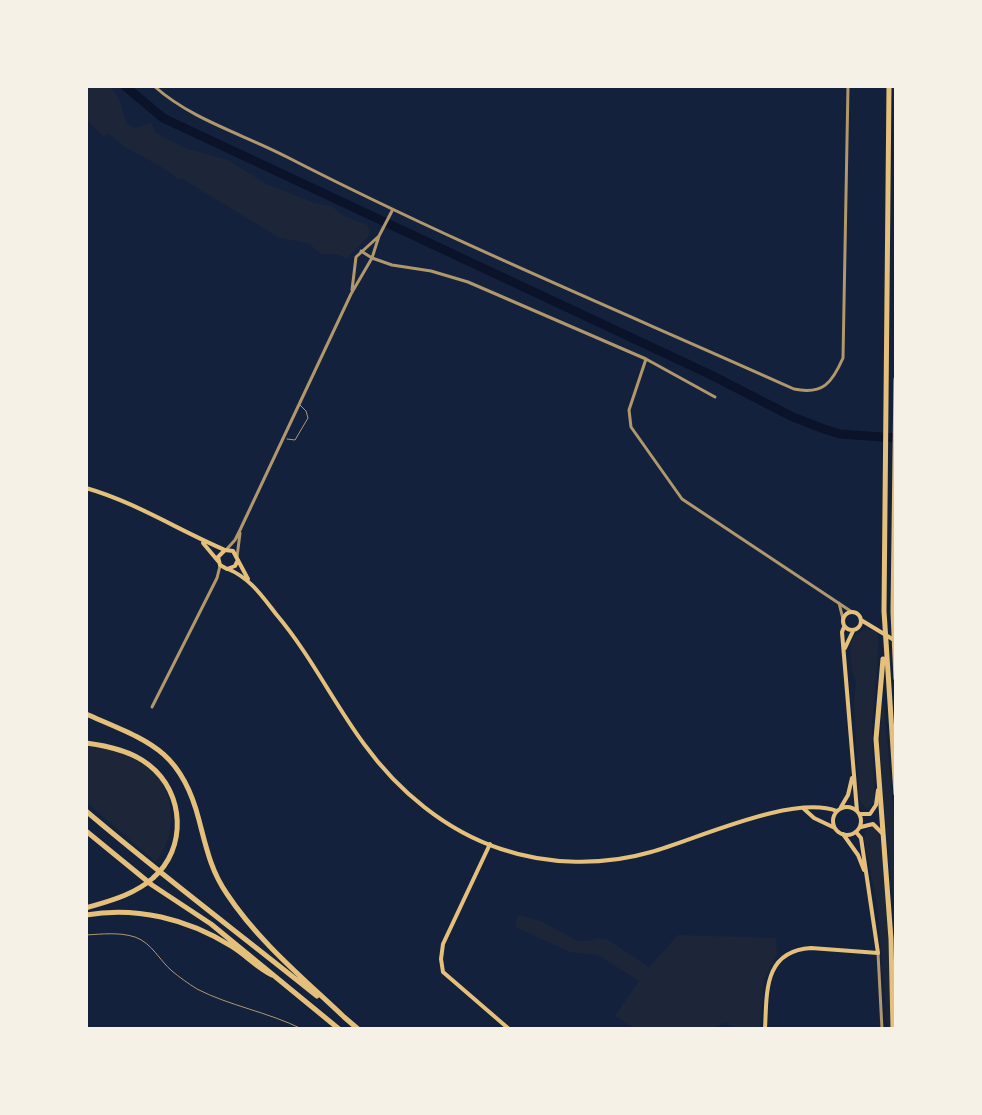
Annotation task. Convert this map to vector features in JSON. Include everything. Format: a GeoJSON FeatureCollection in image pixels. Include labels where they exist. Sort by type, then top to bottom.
{"type":"FeatureCollection","features":[{"type":"Feature","properties":{"kind":"highway"},"geometry":{"type":"LineString","coordinates":[[889,86],[884,611],[896,794]]}},
{"type":"Feature","properties":{"kind":"highway"},"geometry":{"type":"LineString","coordinates":[[896,379],[893,612],[896,679]]}},
{"type":"Feature","properties":{"kind":"highway"},"geometry":{"type":"LineString","coordinates":[[885,645],[876,724],[891,939],[893,1029]]}},
{"type":"Feature","properties":{"kind":"highway"},"geometry":{"type":"LineString","coordinates":[[86,714],[144,741],[176,766],[188,783],[206,853],[226,893],[282,958],[344,1017]]}},
{"type":"Feature","properties":{"kind":"highway"},"geometry":{"type":"LineString","coordinates":[[86,743],[106,746],[137,757],[159,774],[172,794],[177,813],[177,835],[173,849],[155,877],[127,895],[86,908]]}},
{"type":"Feature","properties":{"kind":"highway"},"geometry":{"type":"LineString","coordinates":[[86,811],[150,866],[358,1029]]}},
{"type":"Feature","properties":{"kind":"highway"},"geometry":{"type":"LineString","coordinates":[[86,831],[152,885],[211,924],[339,1029]]}},
{"type":"Feature","properties":{"kind":"highway"},"geometry":{"type":"LineString","coordinates":[[86,915],[123,911],[178,922],[234,947],[264,972],[282,980]]}},
{"type":"Feature","properties":{"kind":"highway"},"geometry":{"type":"LineString","coordinates":[[891,939],[896,981]]}},
{"type":"Feature","properties":{"kind":"main road"},"geometry":{"type":"LineString","coordinates":[[86,488],[162,518],[202,541],[233,551],[249,581],[294,635],[363,743],[381,765],[409,794],[443,820],[490,844],[532,856],[591,862],[648,853],[778,811],[824,806],[838,809],[849,807],[870,814],[874,809],[878,783]]}},
{"type":"Feature","properties":{"kind":"main road"},"geometry":{"type":"LineString","coordinates":[[202,541],[220,564],[249,581]]}},
{"type":"Feature","properties":{"kind":"main road"},"geometry":{"type":"LineString","coordinates":[[220,564],[219,554],[225,550]]}},
{"type":"Feature","properties":{"kind":"main road"},"geometry":{"type":"LineString","coordinates":[[228,569],[235,566],[237,558]]}},
{"type":"Feature","properties":{"kind":"main road"},"geometry":{"type":"LineString","coordinates":[[765,1029],[769,980],[772,971],[784,957],[800,949],[811,948],[878,953],[858,830],[843,619],[852,612],[896,641]]}},
{"type":"Feature","properties":{"kind":"main road"},"geometry":{"type":"LineString","coordinates":[[844,650],[861,620]]}},
{"type":"Feature","properties":{"kind":"main road"},"geometry":{"type":"LineString","coordinates":[[844,627],[874,627]]}},
{"type":"Feature","properties":{"kind":"main road"},"geometry":{"type":"LineString","coordinates":[[835,829],[833,819],[848,795],[853,776]]}},
{"type":"Feature","properties":{"kind":"main road"},"geometry":{"type":"LineString","coordinates":[[803,808],[843,834],[858,855],[865,872]]}},
{"type":"Feature","properties":{"kind":"main road"},"geometry":{"type":"LineString","coordinates":[[843,834],[873,824],[884,835]]}},
{"type":"Feature","properties":{"kind":"main road"},"geometry":{"type":"LineString","coordinates":[[490,844],[443,944],[441,959],[443,972],[509,1029]]}},
{"type":"Feature","properties":{"kind":"street"},"geometry":{"type":"LineString","coordinates":[[154,86],[184,109],[248,136],[392,211],[809,393],[827,386],[843,358],[848,86]]}},
{"type":"Feature","properties":{"kind":"street"},"geometry":{"type":"LineString","coordinates":[[225,550],[240,530],[392,211]]}},
{"type":"Feature","properties":{"kind":"street"},"geometry":{"type":"LineString","coordinates":[[351,294],[354,263],[361,251],[379,235]]}},
{"type":"Feature","properties":{"kind":"street"},"geometry":{"type":"LineString","coordinates":[[361,251],[392,265],[431,271],[468,282],[646,359],[715,397]]}},
{"type":"Feature","properties":{"kind":"street"},"geometry":{"type":"LineString","coordinates":[[354,263],[366,269]]}},
{"type":"Feature","properties":{"kind":"street"},"geometry":{"type":"LineString","coordinates":[[646,359],[629,410],[631,427],[682,499],[852,612]]}},
{"type":"Feature","properties":{"kind":"street"},"geometry":{"type":"LineString","coordinates":[[237,558],[240,530]]}},
{"type":"Feature","properties":{"kind":"street"},"geometry":{"type":"LineString","coordinates":[[152,707],[217,578],[220,564]]}},
{"type":"Feature","properties":{"kind":"street"},"geometry":{"type":"LineString","coordinates":[[217,578],[228,569]]}},
{"type":"Feature","properties":{"kind":"street"},"geometry":{"type":"LineString","coordinates":[[839,603],[843,619]]}},
{"type":"Feature","properties":{"kind":"street"},"geometry":{"type":"LineString","coordinates":[[878,953],[882,1029]]}},
{"type":"Feature","properties":{"kind":"lane"},"geometry":{"type":"LineString","coordinates":[[284,439],[295,440],[308,418],[300,405]]}},
{"type":"Feature","properties":{"kind":"lane"},"geometry":{"type":"LineString","coordinates":[[86,935],[114,933],[138,938],[150,946],[171,971],[194,987],[302,1029]]}},
{"type":"Feature","properties":{"kind":"shaded area"},"geometry":{"type":"Polygon","coordinates":[[[86,86],[110,86],[119,99],[127,124],[135,128],[151,123],[156,133],[185,148],[228,160],[266,184],[314,203],[332,206],[340,214],[367,225],[370,231],[368,237],[346,259],[340,255],[321,254],[308,243],[280,238],[122,145],[109,134],[104,137],[86,119],[86,86]]]}},
{"type":"Feature","properties":{"kind":"shaded area"},"geometry":{"type":"Polygon","coordinates":[[[865,629],[878,631],[872,733],[874,803],[867,809],[859,800],[854,703],[856,681],[850,645],[855,635],[865,629]]]}},
{"type":"Feature","properties":{"kind":"shaded area"},"geometry":{"type":"Polygon","coordinates":[[[883,696],[896,835],[896,927],[879,751],[883,696]]]}},
{"type":"Feature","properties":{"kind":"shaded area"},"geometry":{"type":"Polygon","coordinates":[[[86,745],[129,754],[153,771],[161,782],[171,808],[171,822],[169,836],[156,862],[86,802],[86,745]]]}},
{"type":"Feature","properties":{"kind":"shaded area"},"geometry":{"type":"Polygon","coordinates":[[[874,826],[879,839],[886,890],[890,1029],[887,1029],[878,909],[864,839],[866,830],[874,826]]]}},
{"type":"Feature","properties":{"kind":"shaded area"},"geometry":{"type":"Polygon","coordinates":[[[518,915],[541,921],[577,941],[608,940],[649,967],[678,935],[776,938],[777,955],[764,979],[760,1029],[737,1029],[726,1023],[710,1029],[637,1029],[615,1016],[639,981],[598,955],[570,952],[515,927],[518,915]]]}},
{"type":"Feature","properties":{"kind":"waterway"},"geometry":{"type":"LineString","coordinates":[[125,86],[163,118],[709,374],[793,417],[840,434],[896,438]]}}]}
